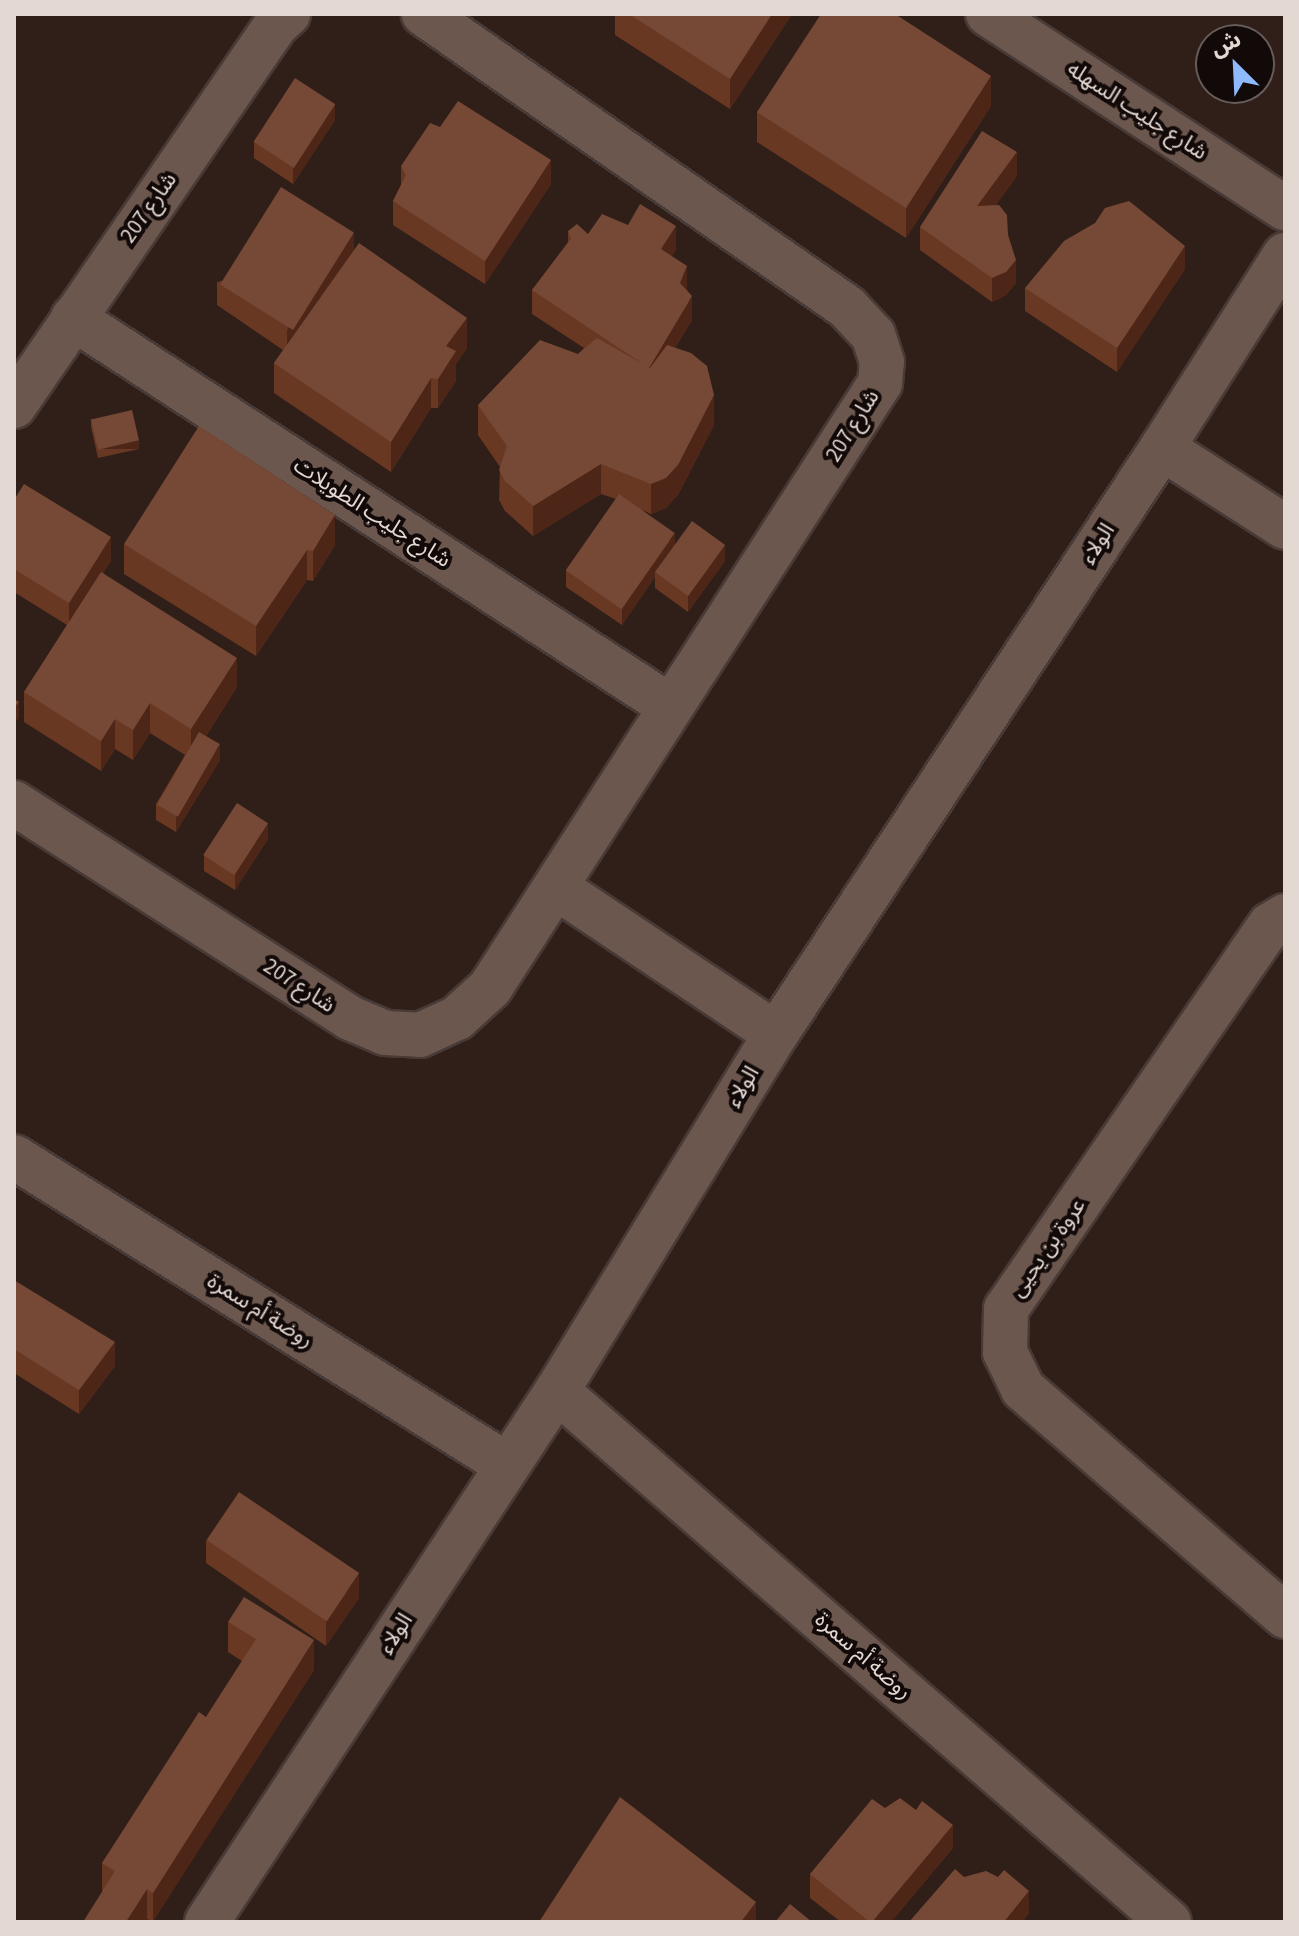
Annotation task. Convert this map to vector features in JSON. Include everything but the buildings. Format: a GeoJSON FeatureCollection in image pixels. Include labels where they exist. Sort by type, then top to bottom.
{"type":"FeatureCollection","features":[{"type":"Feature","properties":{"kind":"street","name":"شارع 207"},"geometry":{"type":"LineString","coordinates":[[14,406],[277,24],[288,14]]}},
{"type":"Feature","properties":{"kind":"street","name":"شارع 207"},"geometry":{"type":"LineString","coordinates":[[14,803],[350,1018],[385,1033],[420,1035],[457,1018],[490,988],[557,888],[671,707],[865,411],[880,383],[882,362],[873,335],[847,307],[482,29],[424,14]]}},
{"type":"Feature","properties":{"kind":"street","name":"شارع جليب السهله"},"geometry":{"type":"LineString","coordinates":[[988,14],[1285,208]]}},
{"type":"Feature","properties":{"kind":"street","name":"الولاء"},"geometry":{"type":"LineString","coordinates":[[207,1922],[557,1391],[776,1034],[1162,448],[1285,255]]}},
{"type":"Feature","properties":{"kind":"street","name":"شارع جليب الطويلات"},"geometry":{"type":"LineString","coordinates":[[73,318],[671,707]]}},
{"type":"Feature","properties":{"kind":"street"},"geometry":{"type":"LineString","coordinates":[[1162,448],[1285,527]]}},
{"type":"Feature","properties":{"kind":"street"},"geometry":{"type":"LineString","coordinates":[[557,888],[776,1034]]}},
{"type":"Feature","properties":{"kind":"street","name":"عروة بن يحيى"},"geometry":{"type":"LineString","coordinates":[[1285,916],[1270,925],[1006,1309],[1005,1352],[1023,1389],[1285,1616]]}},
{"type":"Feature","properties":{"kind":"street","name":"روضة أم سمرة"},"geometry":{"type":"LineString","coordinates":[[14,1157],[507,1465]]}},
{"type":"Feature","properties":{"kind":"street","name":"روضة أم سمرة"},"geometry":{"type":"LineString","coordinates":[[557,1391],[1169,1922]]}}]}
